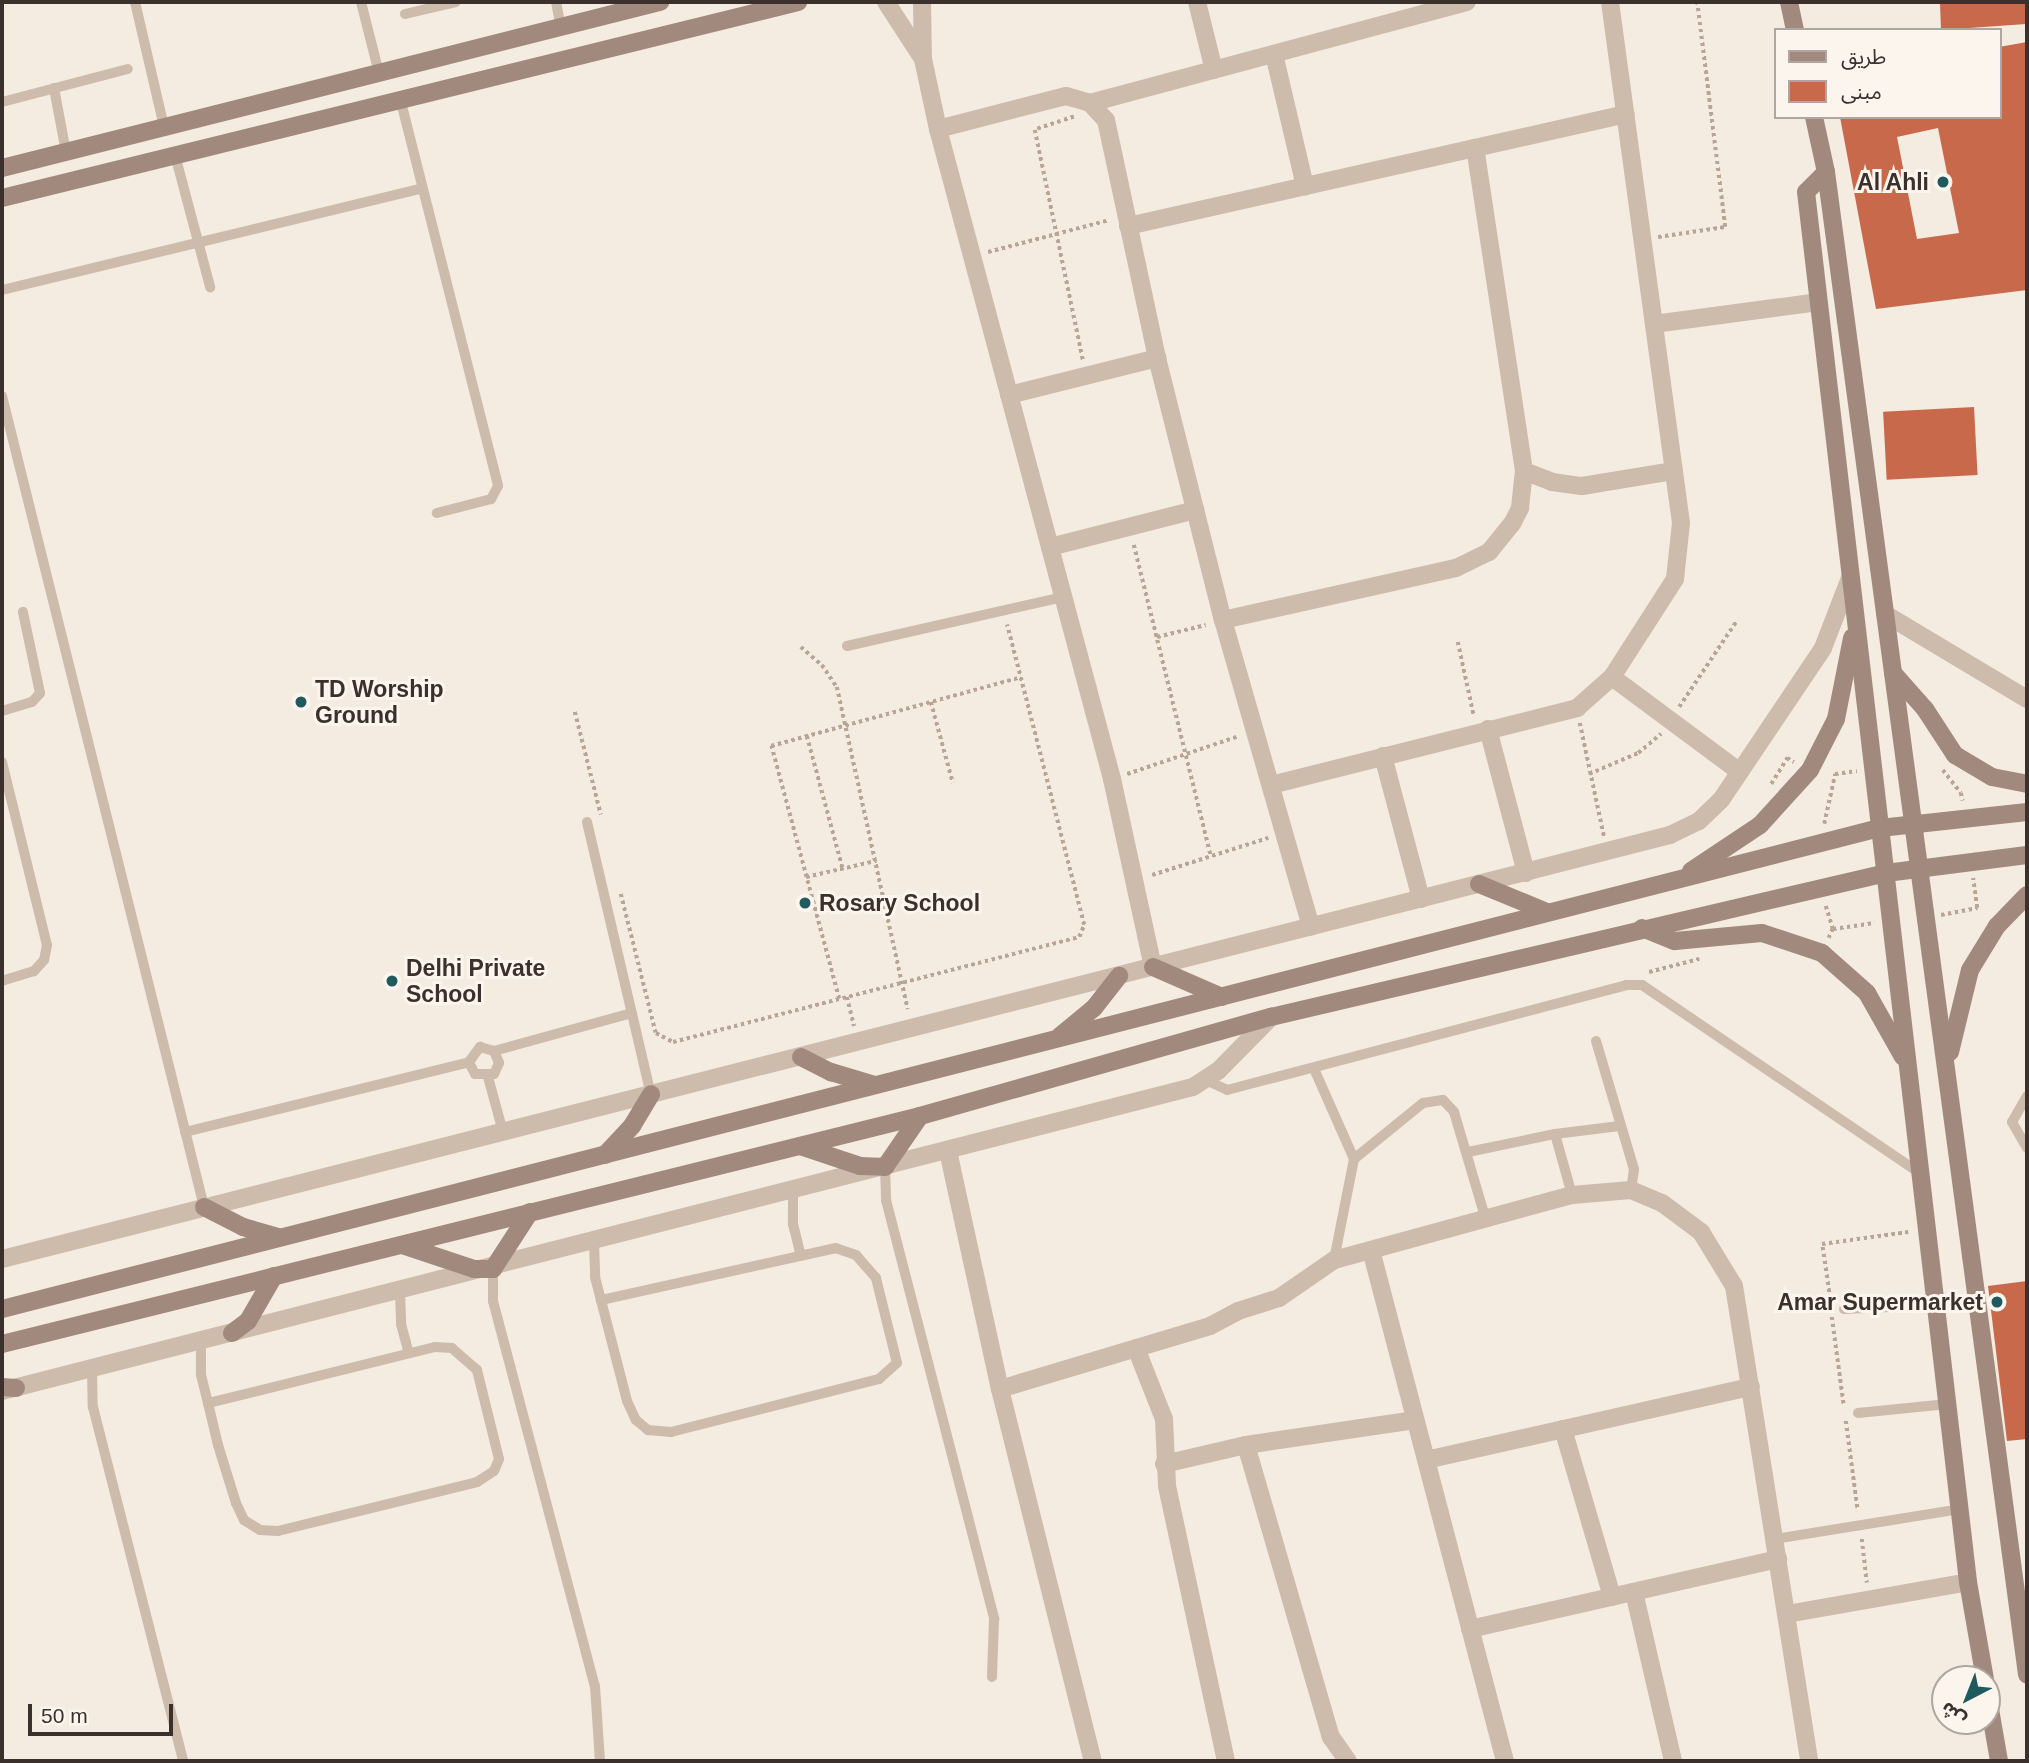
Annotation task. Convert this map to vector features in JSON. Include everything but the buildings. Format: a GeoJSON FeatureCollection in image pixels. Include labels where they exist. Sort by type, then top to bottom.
{"type":"FeatureCollection","features":[{"type":"Feature","properties":{"kind":"main road"},"geometry":{"type":"LineString","coordinates":[[2,168],[660,2]]}},
{"type":"Feature","properties":{"kind":"main road"},"geometry":{"type":"LineString","coordinates":[[2,198],[798,2]]}},
{"type":"Feature","properties":{"kind":"main road"},"geometry":{"type":"LineString","coordinates":[[1789,2],[1795,28]]}},
{"type":"Feature","properties":{"kind":"main road"},"geometry":{"type":"LineString","coordinates":[[1814,119],[1825,172],[2027,1675]]}},
{"type":"Feature","properties":{"kind":"main road"},"geometry":{"type":"LineString","coordinates":[[1825,172],[1806,192],[1968,1582],[1983,1665]]}},
{"type":"Feature","properties":{"kind":"main road"},"geometry":{"type":"LineString","coordinates":[[1681,878],[1760,825],[1810,770],[1836,719],[1855,614]]}},
{"type":"Feature","properties":{"kind":"main road"},"geometry":{"type":"LineString","coordinates":[[1893,673],[1925,709],[1946,745],[1966,764],[1992,777],[2027,784]]}},
{"type":"Feature","properties":{"kind":"main road"},"geometry":{"type":"LineString","coordinates":[[2,1310],[1880,828],[2027,812]]}},
{"type":"Feature","properties":{"kind":"main road"},"geometry":{"type":"LineString","coordinates":[[2,1344],[920,1116],[1271,1017],[1886,873],[1919,872],[2027,855]]}},
{"type":"Feature","properties":{"kind":"main road"},"geometry":{"type":"LineString","coordinates":[[1479,884],[1550,913]]}},
{"type":"Feature","properties":{"kind":"main road"},"geometry":{"type":"LineString","coordinates":[[1947,1076],[1955,1020],[1970,970],[1997,926],[2027,895]]}},
{"type":"Feature","properties":{"kind":"main road"},"geometry":{"type":"LineString","coordinates":[[1642,928],[1675,941],[1762,933],[1822,953],[1867,993],[1909,1069]]}},
{"type":"Feature","properties":{"kind":"main road"},"geometry":{"type":"LineString","coordinates":[[1153,967],[1222,997]]}},
{"type":"Feature","properties":{"kind":"main road"},"geometry":{"type":"LineString","coordinates":[[1054,1042],[1094,1008],[1119,976]]}},
{"type":"Feature","properties":{"kind":"main road"},"geometry":{"type":"LineString","coordinates":[[802,1057],[831,1072],[879,1086]]}},
{"type":"Feature","properties":{"kind":"main road"},"geometry":{"type":"LineString","coordinates":[[605,1155],[632,1126],[651,1094]]}},
{"type":"Feature","properties":{"kind":"main road"},"geometry":{"type":"LineString","coordinates":[[797,1145],[860,1166],[885,1167],[920,1116]]}},
{"type":"Feature","properties":{"kind":"main road"},"geometry":{"type":"LineString","coordinates":[[204,1207],[243,1227],[286,1238]]}},
{"type":"Feature","properties":{"kind":"main road"},"geometry":{"type":"LineString","coordinates":[[398,1244],[474,1269],[493,1269],[530,1212]]}},
{"type":"Feature","properties":{"kind":"main road"},"geometry":{"type":"LineString","coordinates":[[232,1333],[252,1314],[274,1276]]}},
{"type":"Feature","properties":{"kind":"main road"},"geometry":{"type":"LineString","coordinates":[[1994,1735],[1999,1761]]}},
{"type":"Feature","properties":{"kind":"street"},"geometry":{"type":"LineString","coordinates":[[886,2],[923,59]]}},
{"type":"Feature","properties":{"kind":"street"},"geometry":{"type":"LineString","coordinates":[[922,2],[923,59],[938,129],[1112,779],[1132,882],[1153,967]]}},
{"type":"Feature","properties":{"kind":"street"},"geometry":{"type":"LineString","coordinates":[[1197,2],[1214,70]]}},
{"type":"Feature","properties":{"kind":"street"},"geometry":{"type":"LineString","coordinates":[[938,129],[1066,96],[1094,106],[1274,54],[1405,10],[1467,2]]}},
{"type":"Feature","properties":{"kind":"street"},"geometry":{"type":"LineString","coordinates":[[1271,785],[1577,708],[1612,677],[1675,579],[1682,542],[1610,2]]}},
{"type":"Feature","properties":{"kind":"street"},"geometry":{"type":"LineString","coordinates":[[1274,54],[1305,186]]}},
{"type":"Feature","properties":{"kind":"street"},"geometry":{"type":"LineString","coordinates":[[1094,106],[1110,133],[1157,358],[1195,510],[1223,620],[1311,927]]}},
{"type":"Feature","properties":{"kind":"street"},"geometry":{"type":"LineString","coordinates":[[1127,221],[1305,186],[1626,114]]}},
{"type":"Feature","properties":{"kind":"street"},"geometry":{"type":"LineString","coordinates":[[1223,620],[1473,561],[1489,552],[1512,524],[1520,508],[1524,471],[1475,148]]}},
{"type":"Feature","properties":{"kind":"street"},"geometry":{"type":"LineString","coordinates":[[1654,324],[1819,302]]}},
{"type":"Feature","properties":{"kind":"street"},"geometry":{"type":"LineString","coordinates":[[1009,395],[1157,358]]}},
{"type":"Feature","properties":{"kind":"street"},"geometry":{"type":"LineString","coordinates":[[1524,471],[1552,482],[1582,486],[1674,471]]}},
{"type":"Feature","properties":{"kind":"street"},"geometry":{"type":"LineString","coordinates":[[1050,547],[1195,510]]}},
{"type":"Feature","properties":{"kind":"street"},"geometry":{"type":"LineString","coordinates":[[2,1259],[1526,873],[1685,829],[1712,810],[1827,641],[1851,574]]}},
{"type":"Feature","properties":{"kind":"street"},"geometry":{"type":"LineString","coordinates":[[1885,614],[2027,699]]}},
{"type":"Feature","properties":{"kind":"street"},"geometry":{"type":"LineString","coordinates":[[1612,677],[1740,772]]}},
{"type":"Feature","properties":{"kind":"street"},"geometry":{"type":"LineString","coordinates":[[1483,731],[1526,873]]}},
{"type":"Feature","properties":{"kind":"street"},"geometry":{"type":"LineString","coordinates":[[1383,756],[1421,899]]}},
{"type":"Feature","properties":{"kind":"street"},"geometry":{"type":"LineString","coordinates":[[6,1389],[493,1269],[948,1151],[1206,1080],[1271,1017]]}},
{"type":"Feature","properties":{"kind":"street"},"geometry":{"type":"LineString","coordinates":[[948,1151],[1000,1389],[1093,1761]]}},
{"type":"Feature","properties":{"kind":"street"},"geometry":{"type":"LineString","coordinates":[[1000,1389],[1136,1348],[1279,1298],[1334,1260],[1572,1195],[1631,1190],[1662,1203],[1701,1232],[1715,1248],[1734,1286],[1809,1761]]}},
{"type":"Feature","properties":{"kind":"street"},"geometry":{"type":"LineString","coordinates":[[1371,1250],[1504,1761]]}},
{"type":"Feature","properties":{"kind":"street"},"geometry":{"type":"LineString","coordinates":[[1136,1348],[1164,1419],[1164,1464],[1226,1761]]}},
{"type":"Feature","properties":{"kind":"street"},"geometry":{"type":"LineString","coordinates":[[1426,1460],[1751,1387]]}},
{"type":"Feature","properties":{"kind":"street"},"geometry":{"type":"LineString","coordinates":[[1164,1464],[1246,1445],[1415,1420]]}},
{"type":"Feature","properties":{"kind":"street"},"geometry":{"type":"LineString","coordinates":[[1563,1429],[1612,1597]]}},
{"type":"Feature","properties":{"kind":"street"},"geometry":{"type":"LineString","coordinates":[[1246,1445],[1331,1737],[1348,1761]]}},
{"type":"Feature","properties":{"kind":"street"},"geometry":{"type":"LineString","coordinates":[[1470,1629],[1778,1559]]}},
{"type":"Feature","properties":{"kind":"street"},"geometry":{"type":"LineString","coordinates":[[1787,1614],[1870,1603],[1968,1582]]}},
{"type":"Feature","properties":{"kind":"street"},"geometry":{"type":"LineString","coordinates":[[1634,1592],[1673,1761]]}},
{"type":"Feature","properties":{"kind":"lane"},"geometry":{"type":"LineString","coordinates":[[135,2],[164,127]]}},
{"type":"Feature","properties":{"kind":"lane"},"geometry":{"type":"LineString","coordinates":[[361,2],[379,73]]}},
{"type":"Feature","properties":{"kind":"lane"},"geometry":{"type":"LineString","coordinates":[[405,15],[456,2]]}},
{"type":"Feature","properties":{"kind":"lane"},"geometry":{"type":"LineString","coordinates":[[556,2],[561,27]]}},
{"type":"Feature","properties":{"kind":"lane"},"geometry":{"type":"LineString","coordinates":[[2,102],[128,69]]}},
{"type":"Feature","properties":{"kind":"lane"},"geometry":{"type":"LineString","coordinates":[[54,88],[66,152]]}},
{"type":"Feature","properties":{"kind":"lane"},"geometry":{"type":"LineString","coordinates":[[400,98],[420,189],[498,486],[491,499],[437,513]]}},
{"type":"Feature","properties":{"kind":"lane"},"geometry":{"type":"LineString","coordinates":[[174,155],[210,286]]}},
{"type":"Feature","properties":{"kind":"lane"},"geometry":{"type":"LineString","coordinates":[[2,290],[420,189]]}},
{"type":"Feature","properties":{"kind":"lane"},"geometry":{"type":"LineString","coordinates":[[2,396],[204,1207]]}},
{"type":"Feature","properties":{"kind":"lane"},"geometry":{"type":"LineString","coordinates":[[847,646],[1063,597]]}},
{"type":"Feature","properties":{"kind":"lane"},"geometry":{"type":"LineString","coordinates":[[2,711],[32,702],[40,693],[23,612]]}},
{"type":"Feature","properties":{"kind":"lane"},"geometry":{"type":"LineString","coordinates":[[2,762],[47,945],[44,960],[34,971],[2,981]]}},
{"type":"Feature","properties":{"kind":"lane"},"geometry":{"type":"LineString","coordinates":[[587,822],[651,1094]]}},
{"type":"Feature","properties":{"kind":"lane"},"geometry":{"type":"LineString","coordinates":[[1206,1080],[1227,1090],[1315,1071],[1626,985],[1642,985],[1921,1174]]}},
{"type":"Feature","properties":{"kind":"lane"},"geometry":{"type":"LineString","coordinates":[[185,1132],[469,1062],[480,1047],[495,1051],[632,1013]]}},
{"type":"Feature","properties":{"kind":"lane"},"geometry":{"type":"LineString","coordinates":[[1595,1041],[1634,1169],[1631,1190]]}},
{"type":"Feature","properties":{"kind":"lane"},"geometry":{"type":"LineString","coordinates":[[488,1077],[498,1069],[495,1051]]}},
{"type":"Feature","properties":{"kind":"lane"},"geometry":{"type":"LineString","coordinates":[[469,1062],[475,1074],[488,1077]]}},
{"type":"Feature","properties":{"kind":"lane"},"geometry":{"type":"LineString","coordinates":[[1315,1071],[1354,1159],[1350,1197],[1334,1260]]}},
{"type":"Feature","properties":{"kind":"lane"},"geometry":{"type":"LineString","coordinates":[[488,1077],[503,1132]]}},
{"type":"Feature","properties":{"kind":"lane"},"geometry":{"type":"LineString","coordinates":[[2027,1096],[2012,1122],[2027,1147]]}},
{"type":"Feature","properties":{"kind":"lane"},"geometry":{"type":"LineString","coordinates":[[1354,1159],[1423,1103],[1443,1100],[1454,1112],[1486,1220]]}},
{"type":"Feature","properties":{"kind":"lane"},"geometry":{"type":"LineString","coordinates":[[1468,1152],[1555,1134],[1620,1126]]}},
{"type":"Feature","properties":{"kind":"lane"},"geometry":{"type":"LineString","coordinates":[[1555,1134],[1572,1195]]}},
{"type":"Feature","properties":{"kind":"lane"},"geometry":{"type":"LineString","coordinates":[[885,1167],[886,1200],[994,1619],[992,1677]]}},
{"type":"Feature","properties":{"kind":"lane"},"geometry":{"type":"LineString","coordinates":[[793,1191],[793,1224],[800,1253]]}},
{"type":"Feature","properties":{"kind":"lane"},"geometry":{"type":"LineString","coordinates":[[594,1242],[601,1300],[632,1414],[642,1426],[656,1433],[890,1373],[897,1350],[871,1269],[847,1250],[826,1247],[601,1300]]}},
{"type":"Feature","properties":{"kind":"lane"},"geometry":{"type":"LineString","coordinates":[[493,1269],[493,1301],[595,1686],[600,1761]]}},
{"type":"Feature","properties":{"kind":"lane"},"geometry":{"type":"LineString","coordinates":[[400,1291],[401,1324],[409,1353]]}},
{"type":"Feature","properties":{"kind":"lane"},"geometry":{"type":"LineString","coordinates":[[1844,1310],[1936,1306]]}},
{"type":"Feature","properties":{"kind":"lane"},"geometry":{"type":"LineString","coordinates":[[201,1341],[201,1375],[208,1403],[238,1512],[260,1530],[278,1531],[484,1479],[497,1465],[499,1452],[477,1370],[452,1348],[409,1353],[208,1403]]}},
{"type":"Feature","properties":{"kind":"lane"},"geometry":{"type":"LineString","coordinates":[[92,1368],[93,1407],[183,1761]]}},
{"type":"Feature","properties":{"kind":"lane"},"geometry":{"type":"LineString","coordinates":[[1858,1413],[1948,1404]]}},
{"type":"Feature","properties":{"kind":"lane"},"geometry":{"type":"LineString","coordinates":[[1775,1539],[1860,1528],[1960,1509]]}},
{"type":"Feature","properties":{"kind":"path"},"geometry":{"type":"LineString","coordinates":[[1643,240],[1726,227],[1697,2]]}},
{"type":"Feature","properties":{"kind":"path"},"geometry":{"type":"LineString","coordinates":[[1086,376],[1035,130],[1094,106]]}},
{"type":"Feature","properties":{"kind":"path"},"geometry":{"type":"LineString","coordinates":[[972,257],[1057,234],[1127,221]]}},
{"type":"Feature","properties":{"kind":"path"},"geometry":{"type":"LineString","coordinates":[[1129,527],[1211,856]]}},
{"type":"Feature","properties":{"kind":"path"},"geometry":{"type":"LineString","coordinates":[[618,882],[654,1026],[666,1041],[1074,938],[1084,929],[1004,610]]}},
{"type":"Feature","properties":{"kind":"path"},"geometry":{"type":"LineString","coordinates":[[1157,637],[1223,620]]}},
{"type":"Feature","properties":{"kind":"path"},"geometry":{"type":"LineString","coordinates":[[1458,642],[1483,731]]}},
{"type":"Feature","properties":{"kind":"path"},"geometry":{"type":"LineString","coordinates":[[801,647],[822,666],[836,687],[877,861],[912,1028]]}},
{"type":"Feature","properties":{"kind":"path"},"geometry":{"type":"LineString","coordinates":[[839,999],[771,746],[1021,677]]}},
{"type":"Feature","properties":{"kind":"path"},"geometry":{"type":"LineString","coordinates":[[931,702],[953,783]]}},
{"type":"Feature","properties":{"kind":"path"},"geometry":{"type":"LineString","coordinates":[[1577,708],[1608,851]]}},
{"type":"Feature","properties":{"kind":"path"},"geometry":{"type":"LineString","coordinates":[[575,712],[601,817]]}},
{"type":"Feature","properties":{"kind":"path"},"geometry":{"type":"LineString","coordinates":[[1112,779],[1255,731]]}},
{"type":"Feature","properties":{"kind":"path"},"geometry":{"type":"LineString","coordinates":[[807,736],[843,869]]}},
{"type":"Feature","properties":{"kind":"path"},"geometry":{"type":"LineString","coordinates":[[1132,882],[1283,833]]}},
{"type":"Feature","properties":{"kind":"path"},"geometry":{"type":"LineString","coordinates":[[806,877],[877,861]]}},
{"type":"Feature","properties":{"kind":"path"},"geometry":{"type":"LineString","coordinates":[[847,997],[858,1042]]}},
{"type":"Feature","properties":{"kind":"path"},"geometry":{"type":"LineString","coordinates":[[1870,1603],[1822,1244],[1927,1229]]}},
{"type":"Feature","properties":{"kind":"place","name":"Al Ahli"},"geometry":{"type":"Point","coordinates":[1943,182]}},
{"type":"Feature","properties":{"kind":"place","name":"TD Worship Ground"},"geometry":{"type":"Point","coordinates":[301,702]}},
{"type":"Feature","properties":{"kind":"place","name":"Rosary School"},"geometry":{"type":"Point","coordinates":[805,903]}},
{"type":"Feature","properties":{"kind":"place","name":"Delhi Private School"},"geometry":{"type":"Point","coordinates":[392,981]}},
{"type":"Feature","properties":{"kind":"place","name":"Amar Supermarket"},"geometry":{"type":"Point","coordinates":[1997,1302]}}]}
